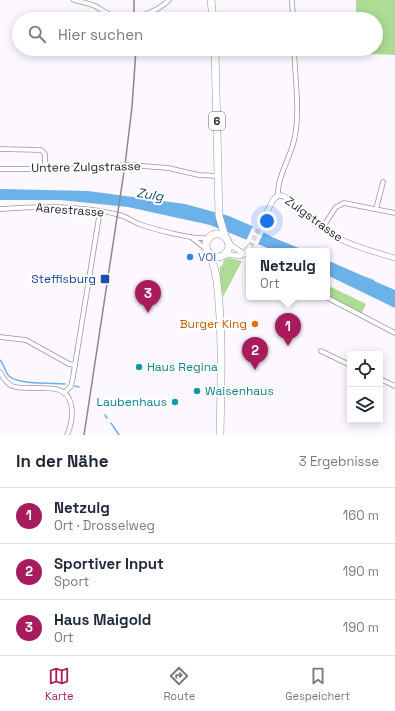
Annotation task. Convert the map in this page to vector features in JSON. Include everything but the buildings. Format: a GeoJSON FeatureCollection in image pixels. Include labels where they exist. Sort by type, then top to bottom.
{"type":"FeatureCollection","features":[{"type":"Feature","properties":{"kind":"main road"},"geometry":{"type":"LineString","coordinates":[[211,0],[212,12]]}},
{"type":"Feature","properties":{"kind":"main road","name":"6"},"geometry":{"type":"LineString","coordinates":[[215,56],[219,212],[224,235]]}},
{"type":"Feature","properties":{"kind":"main road","name":"6"},"geometry":{"type":"LineString","coordinates":[[212,235],[219,212]]}},
{"type":"Feature","properties":{"kind":"main road"},"geometry":{"type":"LineString","coordinates":[[216,274],[224,255],[229,249],[229,244],[224,235],[219,234],[212,235],[206,244],[216,274],[221,317],[220,435]]}},
{"type":"Feature","properties":{"kind":"main road"},"geometry":{"type":"LineString","coordinates":[[208,252],[217,257],[224,255]]}},
{"type":"Feature","properties":{"kind":"street"},"geometry":{"type":"LineString","coordinates":[[74,0],[94,5],[107,12]]}},
{"type":"Feature","properties":{"kind":"street"},"geometry":{"type":"LineString","coordinates":[[152,12],[169,0]]}},
{"type":"Feature","properties":{"kind":"street"},"geometry":{"type":"LineString","coordinates":[[292,0],[293,12]]}},
{"type":"Feature","properties":{"kind":"street"},"geometry":{"type":"LineString","coordinates":[[261,224],[273,200],[278,196],[278,185],[292,150],[296,131],[294,56]]}},
{"type":"Feature","properties":{"kind":"street"},"geometry":{"type":"LineString","coordinates":[[0,149],[41,150],[45,154],[45,169]]}},
{"type":"Feature","properties":{"kind":"street","name":"Untere Zulgstrasse"},"geometry":{"type":"LineString","coordinates":[[0,169],[45,169],[130,165],[168,168],[205,176],[219,176]]}},
{"type":"Feature","properties":{"kind":"street"},"geometry":{"type":"LineString","coordinates":[[376,209],[382,182]]}},
{"type":"Feature","properties":{"kind":"street","name":"Zulgstrasse"},"geometry":{"type":"LineString","coordinates":[[278,196],[285,197],[331,234],[348,242],[395,258]]}},
{"type":"Feature","properties":{"kind":"street"},"geometry":{"type":"LineString","coordinates":[[323,228],[333,211],[342,203],[395,213]]}},
{"type":"Feature","properties":{"kind":"street","name":"Aarestrasse"},"geometry":{"type":"LineString","coordinates":[[0,209],[46,206],[100,211],[123,216],[138,223],[191,237]]}},
{"type":"Feature","properties":{"kind":"street"},"geometry":{"type":"LineString","coordinates":[[64,393],[72,382],[100,211]]}},
{"type":"Feature","properties":{"kind":"street"},"geometry":{"type":"LineString","coordinates":[[191,237],[212,235]]}},
{"type":"Feature","properties":{"kind":"street"},"geometry":{"type":"LineString","coordinates":[[191,237],[208,252]]}},
{"type":"Feature","properties":{"kind":"street"},"geometry":{"type":"LineString","coordinates":[[229,244],[246,255]]}},
{"type":"Feature","properties":{"kind":"street"},"geometry":{"type":"LineString","coordinates":[[224,255],[246,256]]}},
{"type":"Feature","properties":{"kind":"street"},"geometry":{"type":"LineString","coordinates":[[330,299],[395,333]]}},
{"type":"Feature","properties":{"kind":"street"},"geometry":{"type":"LineString","coordinates":[[0,337],[26,340],[69,364],[75,365]]}},
{"type":"Feature","properties":{"kind":"street"},"geometry":{"type":"LineString","coordinates":[[321,351],[347,364]]}},
{"type":"Feature","properties":{"kind":"street"},"geometry":{"type":"LineString","coordinates":[[0,372],[6,382],[12,386],[19,388],[53,389],[64,393],[69,399],[71,406],[71,422],[67,435]]}},
{"type":"Feature","properties":{"kind":"street"},"geometry":{"type":"LineString","coordinates":[[383,380],[395,386]]}},
{"type":"Feature","properties":{"kind":"green space"},"geometry":{"type":"Polygon","coordinates":[[[356,0],[395,0],[395,55],[383,54],[383,12],[356,12],[356,0]]]}},
{"type":"Feature","properties":{"kind":"green space"},"geometry":{"type":"Polygon","coordinates":[[[228,258],[242,261],[223,297],[220,281],[220,266],[222,266],[224,260],[228,258]]]}},
{"type":"Feature","properties":{"kind":"green space"},"geometry":{"type":"Polygon","coordinates":[[[330,286],[366,304],[362,313],[330,297],[330,286]]]}},
{"type":"Feature","properties":{"kind":"water"},"geometry":{"type":"Polygon","coordinates":[[[0,189],[88,191],[185,204],[229,216],[299,248],[268,248],[210,225],[128,207],[60,200],[0,200],[0,189]]]}},
{"type":"Feature","properties":{"kind":"water"},"geometry":{"type":"Polygon","coordinates":[[[330,261],[395,290],[395,308],[330,276],[330,261]]]}},
{"type":"Feature","properties":{"kind":"pier"},"geometry":{"type":"Polygon","coordinates":[[[254,224],[265,230],[257,246],[246,241],[254,224]]]}},
{"type":"Feature","properties":{"kind":"waterway"},"geometry":{"type":"LineString","coordinates":[[0,360],[9,376],[14,379],[28,382],[65,384]]}},
{"type":"Feature","properties":{"kind":"waterway"},"geometry":{"type":"LineString","coordinates":[[75,386],[79,387]]}},
{"type":"Feature","properties":{"kind":"waterway"},"geometry":{"type":"LineString","coordinates":[[111,423],[119,435]]}},
{"type":"Feature","properties":{"kind":"tunnel"},"geometry":{"type":"LineString","coordinates":[[250,247],[261,224]]}},
{"type":"Feature","properties":{"kind":"railway"},"geometry":{"type":"LineString","coordinates":[[134,0],[134,12]]}},
{"type":"Feature","properties":{"kind":"railway"},"geometry":{"type":"LineString","coordinates":[[84,435],[125,165],[132,107],[136,56]]}},
{"type":"Feature","properties":{"kind":"place","name":"VOI"},"geometry":{"type":"Point","coordinates":[190,257]}},
{"type":"Feature","properties":{"kind":"place","name":"Steffisburg"},"geometry":{"type":"Point","coordinates":[105,279]}},
{"type":"Feature","properties":{"kind":"place","name":"Haus Maigold"},"geometry":{"type":"Point","coordinates":[148,313]}},
{"type":"Feature","properties":{"kind":"place","name":"Burger King"},"geometry":{"type":"Point","coordinates":[255,324]}},
{"type":"Feature","properties":{"kind":"place","name":"Netzulg"},"geometry":{"type":"Point","coordinates":[288,346]}},
{"type":"Feature","properties":{"kind":"place","name":"Haus Regina"},"geometry":{"type":"Point","coordinates":[139,367]}},
{"type":"Feature","properties":{"kind":"place","name":"Sportiver Input"},"geometry":{"type":"Point","coordinates":[255,370]}},
{"type":"Feature","properties":{"kind":"place","name":"Waisenhaus"},"geometry":{"type":"Point","coordinates":[197,391]}},
{"type":"Feature","properties":{"kind":"place","name":"Laubenhaus"},"geometry":{"type":"Point","coordinates":[175,402]}},
{"type":"Feature","properties":{"kind":"water label","name":"Zulg"},"geometry":{"type":"Point","coordinates":[150,194]}}]}
